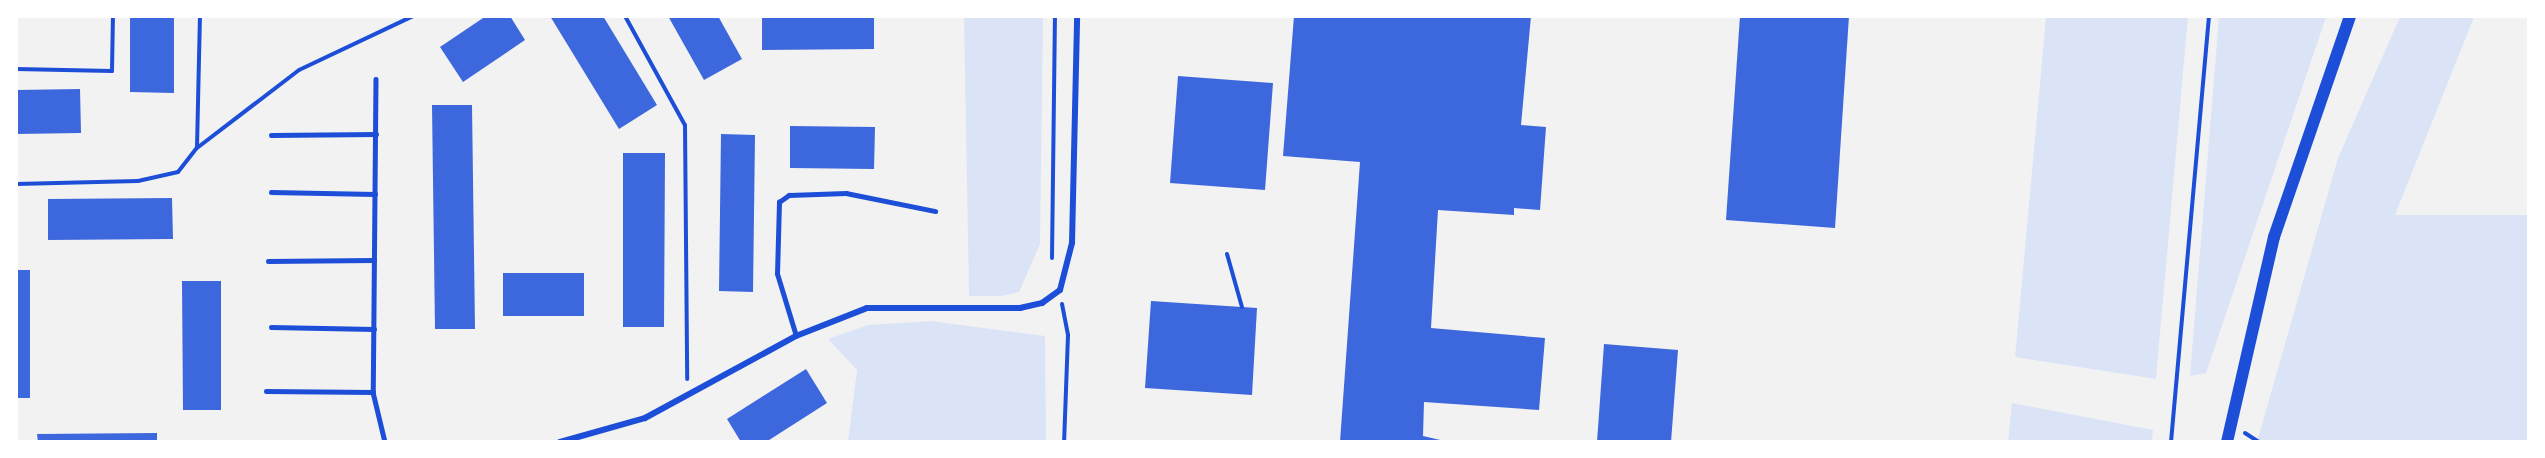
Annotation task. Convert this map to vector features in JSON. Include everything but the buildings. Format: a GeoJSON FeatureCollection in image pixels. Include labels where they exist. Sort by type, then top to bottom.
{"type":"FeatureCollection","features":[{"type":"Feature","properties":{"kind":"main road"},"geometry":{"type":"LineString","coordinates":[[2227,441],[2274,237],[2350,16]]}},
{"type":"Feature","properties":{"kind":"street"},"geometry":{"type":"LineString","coordinates":[[560,441],[645,418],[687,392],[796,336],[867,308],[1020,308],[1042,303],[1060,290],[1072,243],[1077,16]]}},
{"type":"Feature","properties":{"kind":"lane"},"geometry":{"type":"LineString","coordinates":[[376,79],[374,392],[385,441]]}},
{"type":"Feature","properties":{"kind":"lane"},"geometry":{"type":"LineString","coordinates":[[271,135],[376,134]]}},
{"type":"Feature","properties":{"kind":"lane"},"geometry":{"type":"LineString","coordinates":[[271,192],[375,194]]}},
{"type":"Feature","properties":{"kind":"lane"},"geometry":{"type":"LineString","coordinates":[[796,336],[777,274],[779,202],[789,195],[846,193],[934,211]]}},
{"type":"Feature","properties":{"kind":"lane"},"geometry":{"type":"LineString","coordinates":[[268,261],[374,260]]}},
{"type":"Feature","properties":{"kind":"lane"},"geometry":{"type":"LineString","coordinates":[[271,327],[374,329]]}},
{"type":"Feature","properties":{"kind":"lane"},"geometry":{"type":"LineString","coordinates":[[266,391],[374,392]]}},
{"type":"Feature","properties":{"kind":"path"},"geometry":{"type":"LineString","coordinates":[[16,69],[112,71],[113,16]]}},
{"type":"Feature","properties":{"kind":"path"},"geometry":{"type":"LineString","coordinates":[[197,148],[200,16]]}},
{"type":"Feature","properties":{"kind":"path"},"geometry":{"type":"LineString","coordinates":[[16,184],[138,181],[178,172],[197,148],[298,70],[413,16]]}},
{"type":"Feature","properties":{"kind":"path"},"geometry":{"type":"LineString","coordinates":[[625,16],[685,125],[687,392]]}},
{"type":"Feature","properties":{"kind":"path"},"geometry":{"type":"LineString","coordinates":[[1055,16],[1049,246],[1068,335],[1064,441]]}},
{"type":"Feature","properties":{"kind":"path"},"geometry":{"type":"LineString","coordinates":[[2171,441],[2209,16]]}},
{"type":"Feature","properties":{"kind":"path"},"geometry":{"type":"LineString","coordinates":[[1227,254],[1242,307]]}},
{"type":"Feature","properties":{"kind":"shaded area"},"geometry":{"type":"Polygon","coordinates":[[[964,17],[1043,17],[1040,244],[1019,292],[1001,296],[969,296],[964,17]]]}},
{"type":"Feature","properties":{"kind":"shaded area"},"geometry":{"type":"Polygon","coordinates":[[[2046,17],[2188,17],[2156,379],[2015,357],[2046,17]]]}},
{"type":"Feature","properties":{"kind":"shaded area"},"geometry":{"type":"Polygon","coordinates":[[[2219,17],[2326,17],[2206,373],[2190,376],[2219,17]]]}},
{"type":"Feature","properties":{"kind":"shaded area"},"geometry":{"type":"Polygon","coordinates":[[[2400,17],[2474,17],[2395,215],[2528,215],[2528,441],[2257,442],[2338,158],[2400,17]]]}},
{"type":"Feature","properties":{"kind":"shaded area"},"geometry":{"type":"Polygon","coordinates":[[[930,321],[1045,336],[1046,441],[848,441],[857,370],[828,339],[868,325],[930,321]]]}},
{"type":"Feature","properties":{"kind":"shaded area"},"geometry":{"type":"Polygon","coordinates":[[[2012,403],[2153,430],[2152,441],[2008,441],[2012,403]]]}}]}
